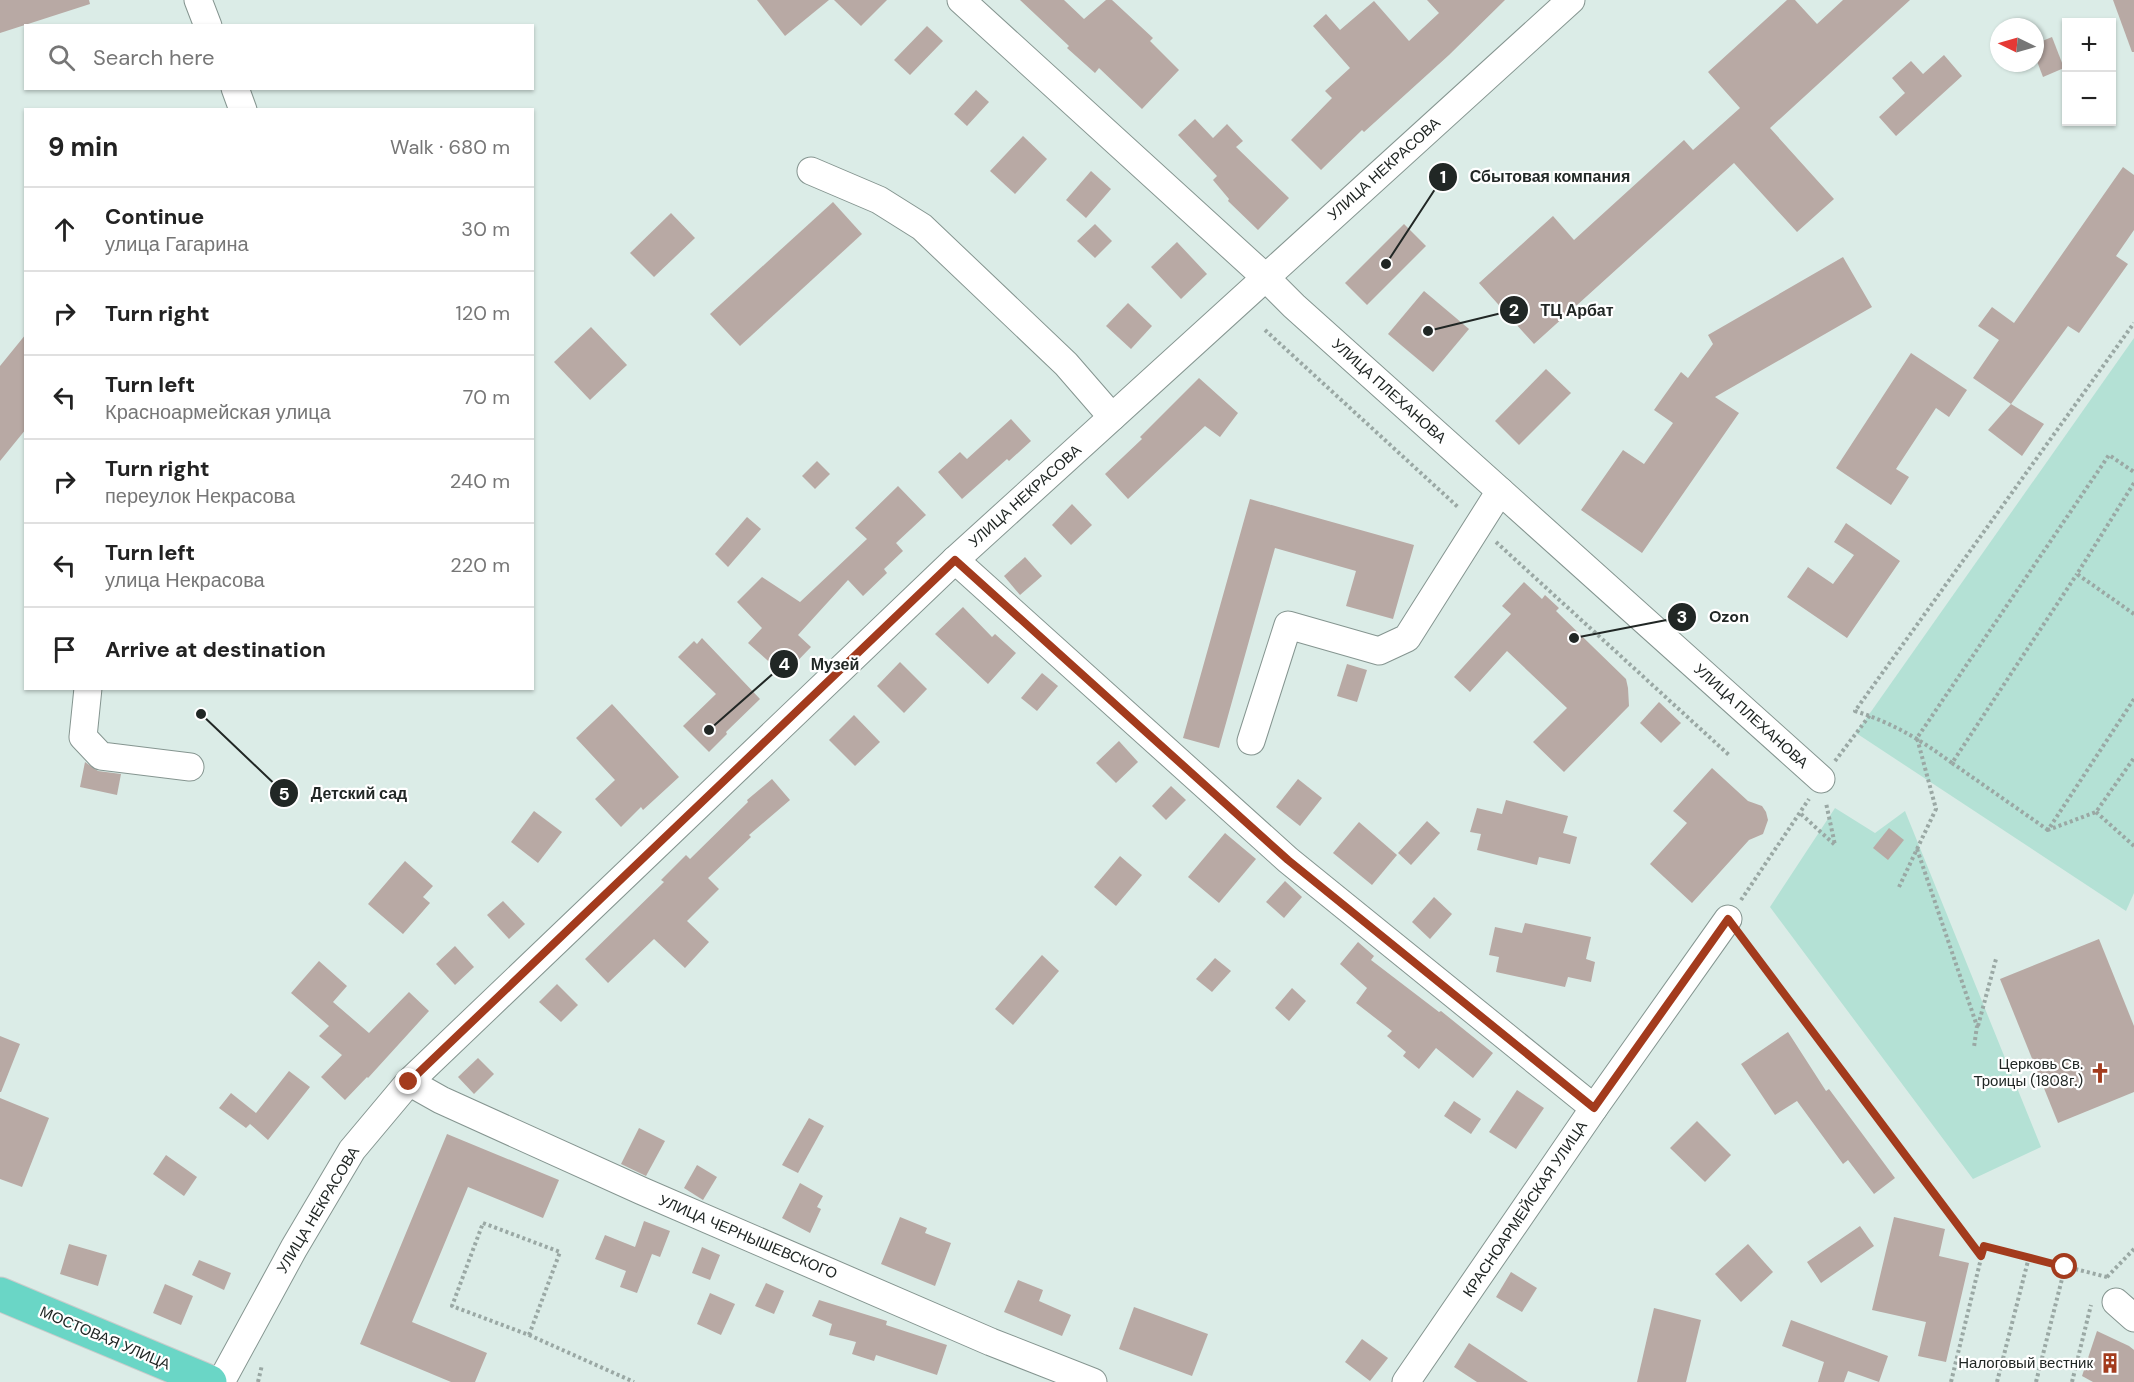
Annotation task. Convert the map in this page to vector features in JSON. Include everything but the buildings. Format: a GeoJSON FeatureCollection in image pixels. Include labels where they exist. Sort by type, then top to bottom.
{"type":"FeatureCollection","features":[{"type":"Feature","properties":{"kind":"main road","name":"МОСТОВАЯ УЛИЦА"},"geometry":{"type":"LineString","coordinates":[[0,1294],[210,1382]]}},
{"type":"Feature","properties":{"kind":"street"},"geometry":{"type":"LineString","coordinates":[[198,0],[207,24]]}},
{"type":"Feature","properties":{"kind":"street","name":"УЛИЦА ПЛЕХАНОВА"},"geometry":{"type":"LineString","coordinates":[[961,0],[1294,306],[1821,779]]}},
{"type":"Feature","properties":{"kind":"street","name":"УЛИЦА НЕКРАСОВА"},"geometry":{"type":"LineString","coordinates":[[221,1382],[294,1248],[352,1150],[409,1082],[955,560],[1571,0]]}},
{"type":"Feature","properties":{"kind":"street"},"geometry":{"type":"LineString","coordinates":[[235,90],[242,108]]}},
{"type":"Feature","properties":{"kind":"street"},"geometry":{"type":"LineString","coordinates":[[811,171],[879,200],[922,227],[1066,364],[1112,417]]}},
{"type":"Feature","properties":{"kind":"street"},"geometry":{"type":"LineString","coordinates":[[1251,741],[1288,625],[1379,651],[1407,638],[1500,491]]}},
{"type":"Feature","properties":{"kind":"street"},"geometry":{"type":"LineString","coordinates":[[955,560],[1288,860],[1594,1108]]}},
{"type":"Feature","properties":{"kind":"street"},"geometry":{"type":"LineString","coordinates":[[88,690],[83,736],[101,756],[190,767]]}},
{"type":"Feature","properties":{"kind":"street","name":"КРАСНОАРМЕЙСКАЯ УЛИЦА"},"geometry":{"type":"LineString","coordinates":[[1406,1382],[1594,1108],[1728,919]]}},
{"type":"Feature","properties":{"kind":"street","name":"УЛИЦА ЧЕРНЫШЕВСКОГО"},"geometry":{"type":"LineString","coordinates":[[409,1082],[441,1100],[642,1191],[991,1342],[1093,1382]]}},
{"type":"Feature","properties":{"kind":"path"},"geometry":{"type":"LineString","coordinates":[[2048,830],[1917,738],[1870,715],[1855,711],[2134,323]]}},
{"type":"Feature","properties":{"kind":"path"},"geometry":{"type":"LineString","coordinates":[[1899,887],[1936,809],[1917,738],[2109,455],[2134,472]]}},
{"type":"Feature","properties":{"kind":"path"},"geometry":{"type":"LineString","coordinates":[[1952,763],[2077,574],[2134,483]]}},
{"type":"Feature","properties":{"kind":"path"},"geometry":{"type":"LineString","coordinates":[[2077,574],[2134,614]]}},
{"type":"Feature","properties":{"kind":"path"},"geometry":{"type":"LineString","coordinates":[[2048,830],[2134,699]]}},
{"type":"Feature","properties":{"kind":"path"},"geometry":{"type":"LineString","coordinates":[[1870,715],[1821,779],[1801,814],[1728,919],[1981,1256]]}},
{"type":"Feature","properties":{"kind":"path"},"geometry":{"type":"LineString","coordinates":[[2048,830],[2096,812],[2134,758]]}},
{"type":"Feature","properties":{"kind":"path"},"geometry":{"type":"LineString","coordinates":[[1801,814],[1835,845],[1821,779]]}},
{"type":"Feature","properties":{"kind":"path"},"geometry":{"type":"LineString","coordinates":[[2096,812],[2134,846]]}},
{"type":"Feature","properties":{"kind":"path"},"geometry":{"type":"LineString","coordinates":[[1917,849],[1977,1026]]}},
{"type":"Feature","properties":{"kind":"path"},"geometry":{"type":"LineString","coordinates":[[1974,1047],[1977,1026],[1996,959]]}},
{"type":"Feature","properties":{"kind":"path"},"geometry":{"type":"LineString","coordinates":[[529,1335],[560,1252],[483,1223],[452,1306],[529,1335],[634,1382]]}},
{"type":"Feature","properties":{"kind":"path"},"geometry":{"type":"LineString","coordinates":[[1951,1382],[1984,1246],[2107,1277]]}},
{"type":"Feature","properties":{"kind":"path"},"geometry":{"type":"LineString","coordinates":[[2107,1277],[2134,1249]]}},
{"type":"Feature","properties":{"kind":"path"},"geometry":{"type":"LineString","coordinates":[[1996,1382],[2030,1257]]}},
{"type":"Feature","properties":{"kind":"path"},"geometry":{"type":"LineString","coordinates":[[2036,1382],[2065,1267]]}},
{"type":"Feature","properties":{"kind":"path"},"geometry":{"type":"LineString","coordinates":[[2072,1382],[2111,1300],[2107,1277]]}},
{"type":"Feature","properties":{"kind":"path"},"geometry":{"type":"LineString","coordinates":[[258,1382],[262,1365]]}},
{"type":"Feature","properties":{"kind":"green space"},"geometry":{"type":"Polygon","coordinates":[[[2134,338],[2134,893],[2126,911],[1856,733],[2134,338]]]}},
{"type":"Feature","properties":{"kind":"green space"},"geometry":{"type":"Polygon","coordinates":[[[1835,808],[1875,833],[1905,811],[2041,1147],[1973,1179],[1770,907],[1835,808]]]}},
{"type":"Feature","properties":{"kind":"place","name":"Сбытовая компания"},"geometry":{"type":"Point","coordinates":[1386,264]}},
{"type":"Feature","properties":{"kind":"place","name":"ТЦ Арбат"},"geometry":{"type":"Point","coordinates":[1428,331]}},
{"type":"Feature","properties":{"kind":"place","name":"Ozon"},"geometry":{"type":"Point","coordinates":[1574,638]}},
{"type":"Feature","properties":{"kind":"place","name":"Детский сад"},"geometry":{"type":"Point","coordinates":[201,714]}},
{"type":"Feature","properties":{"kind":"place","name":"Музей"},"geometry":{"type":"Point","coordinates":[709,730]}},
{"type":"Feature","properties":{"kind":"place","name":"Церковь Св. Троицы (1808г.)"},"geometry":{"type":"Point","coordinates":[2100,1073]}},
{"type":"Feature","properties":{"kind":"place","name":"Налоговый вестник"},"geometry":{"type":"Point","coordinates":[2110,1363]}},
{"type":"Feature","properties":{"kind":"route"},"geometry":{"type":"LineString","coordinates":[[409,1082],[955,560],[1288,860],[1594,1108],[1728,919],[1981,1256],[1984,1246],[2065,1267]]}}]}
